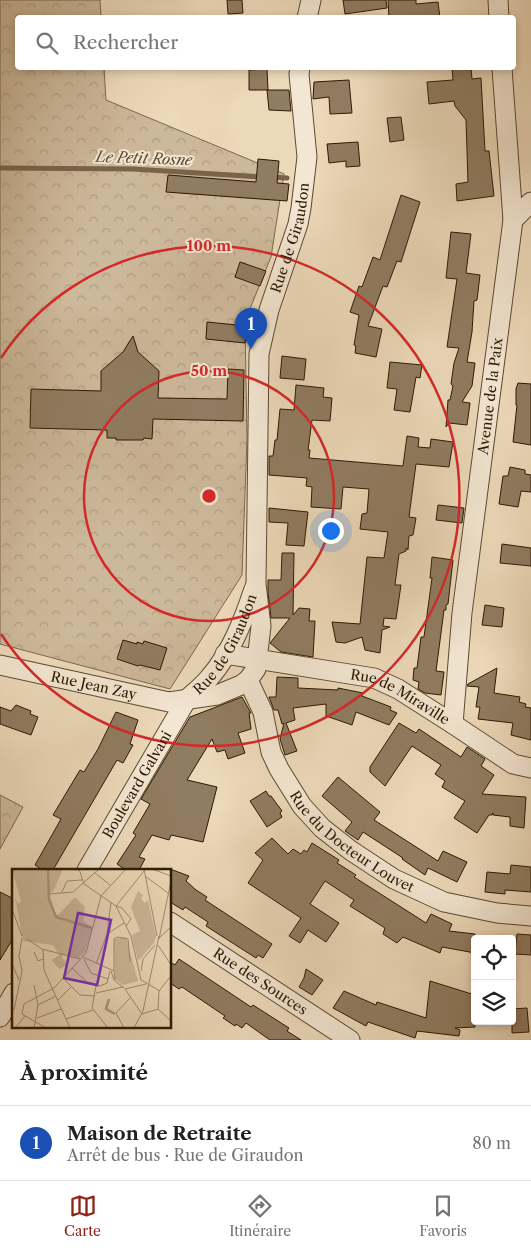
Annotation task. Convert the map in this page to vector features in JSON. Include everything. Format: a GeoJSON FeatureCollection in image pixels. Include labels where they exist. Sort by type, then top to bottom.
{"type":"FeatureCollection","features":[{"type":"Feature","properties":{"kind":"street"},"geometry":{"type":"LineString","coordinates":[[308,15],[311,0]]}},
{"type":"Feature","properties":{"kind":"street"},"geometry":{"type":"LineString","coordinates":[[498,0],[499,15]]}},
{"type":"Feature","properties":{"kind":"street","name":"Rue de Giraudon"},"geometry":{"type":"LineString","coordinates":[[258,659],[261,626],[256,584],[259,354],[269,310],[298,224],[307,157],[300,70]]}},
{"type":"Feature","properties":{"kind":"street","name":"Avenue de la Paix"},"geometry":{"type":"LineString","coordinates":[[453,724],[462,613],[512,220],[502,70]]}},
{"type":"Feature","properties":{"kind":"street"},"geometry":{"type":"LineString","coordinates":[[512,220],[531,202]]}},
{"type":"Feature","properties":{"kind":"street","name":"Rue de Giraudon"},"geometry":{"type":"LineString","coordinates":[[187,699],[210,678],[225,654],[247,609],[256,584]]}},
{"type":"Feature","properties":{"kind":"street","name":"Rue de Miraville"},"geometry":{"type":"LineString","coordinates":[[225,654],[374,678],[398,689],[513,764],[531,768]]}},
{"type":"Feature","properties":{"kind":"street"},"geometry":{"type":"LineString","coordinates":[[187,699],[217,694],[248,680],[256,670],[258,659]]}},
{"type":"Feature","properties":{"kind":"street","name":"Rue Jean Zay"},"geometry":{"type":"LineString","coordinates":[[0,665],[169,702],[187,699]]}},
{"type":"Feature","properties":{"kind":"street"},"geometry":{"type":"LineString","coordinates":[[210,678],[217,685],[229,690]]}},
{"type":"Feature","properties":{"kind":"street","name":"Rue du Docteur Louvet"},"geometry":{"type":"LineString","coordinates":[[248,680],[263,712],[271,752],[302,806],[322,828],[350,850],[394,879],[444,902],[497,913],[531,916]]}},
{"type":"Feature","properties":{"kind":"street","name":"Boulevard Galvani"},"geometry":{"type":"LineString","coordinates":[[88,869],[187,699]]}},
{"type":"Feature","properties":{"kind":"street","name":"Rue des Sources"},"geometry":{"type":"LineString","coordinates":[[171,923],[350,1040]]}},
{"type":"Feature","properties":{"kind":"street"},"geometry":{"type":"LineString","coordinates":[[0,1017],[12,996]]}},
{"type":"Feature","properties":{"kind":"green space"},"geometry":{"type":"Polygon","coordinates":[[[0,0],[100,0],[101,15],[15,15],[15,70],[104,70],[106,100],[284,174],[271,257],[245,321],[247,439],[242,575],[170,689],[0,644],[0,0]]]}},
{"type":"Feature","properties":{"kind":"green space"},"geometry":{"type":"Polygon","coordinates":[[[0,795],[23,807],[0,849],[0,795]]]}},
{"type":"Feature","properties":{"kind":"building"},"geometry":{"type":"Polygon","coordinates":[[[227,0],[242,0],[243,13],[228,14],[227,0]]]}},
{"type":"Feature","properties":{"kind":"building"},"geometry":{"type":"Polygon","coordinates":[[[343,0],[386,0],[387,8],[345,14],[343,0]]]}},
{"type":"Feature","properties":{"kind":"building"},"geometry":{"type":"Polygon","coordinates":[[[388,0],[416,0],[416,4],[438,2],[440,15],[389,15],[388,0]]]}},
{"type":"Feature","properties":{"kind":"building"},"geometry":{"type":"Polygon","coordinates":[[[249,70],[267,70],[268,90],[249,90],[249,70]]]}},
{"type":"Feature","properties":{"kind":"building"},"geometry":{"type":"Polygon","coordinates":[[[452,70],[471,70],[472,79],[481,78],[485,151],[489,151],[494,196],[457,201],[456,184],[468,182],[466,120],[455,106],[454,101],[429,104],[427,82],[453,80],[452,70]]]}},
{"type":"Feature","properties":{"kind":"building"},"geometry":{"type":"Polygon","coordinates":[[[349,80],[352,113],[330,114],[329,97],[313,99],[314,82],[349,80]]]}},
{"type":"Feature","properties":{"kind":"building"},"geometry":{"type":"Polygon","coordinates":[[[267,90],[289,90],[291,111],[269,110],[267,90]]]}},
{"type":"Feature","properties":{"kind":"building"},"geometry":{"type":"Polygon","coordinates":[[[401,117],[404,140],[390,142],[387,118],[401,117]]]}},
{"type":"Feature","properties":{"kind":"building"},"geometry":{"type":"Polygon","coordinates":[[[358,142],[360,166],[346,167],[346,161],[329,163],[327,144],[358,142]]]}},
{"type":"Feature","properties":{"kind":"building"},"geometry":{"type":"Polygon","coordinates":[[[258,159],[279,161],[277,183],[289,184],[287,201],[166,192],[168,175],[256,182],[258,159]]]}},
{"type":"Feature","properties":{"kind":"building"},"geometry":{"type":"Polygon","coordinates":[[[401,195],[420,202],[401,262],[397,261],[387,287],[383,286],[368,326],[382,329],[376,357],[355,353],[356,346],[354,345],[359,315],[350,312],[359,286],[362,287],[373,257],[380,260],[401,195]]]}},
{"type":"Feature","properties":{"kind":"building"},"geometry":{"type":"Polygon","coordinates":[[[451,232],[471,234],[466,273],[480,275],[477,300],[474,301],[472,332],[467,362],[475,363],[472,386],[462,402],[470,403],[467,425],[449,423],[446,427],[448,400],[450,400],[453,386],[451,384],[454,363],[459,348],[447,347],[457,279],[446,278],[451,232]]]}},
{"type":"Feature","properties":{"kind":"building"},"geometry":{"type":"Polygon","coordinates":[[[240,262],[266,271],[260,286],[235,277],[240,262]]]}},
{"type":"Feature","properties":{"kind":"building"},"geometry":{"type":"Polygon","coordinates":[[[207,322],[247,326],[245,343],[206,339],[207,322]]]}},
{"type":"Feature","properties":{"kind":"building"},"geometry":{"type":"Polygon","coordinates":[[[133,336],[138,352],[159,371],[158,398],[227,399],[228,369],[244,370],[243,421],[153,419],[152,439],[144,438],[143,440],[107,438],[107,430],[30,428],[31,389],[101,391],[101,371],[123,352],[133,336]]]}},
{"type":"Feature","properties":{"kind":"building"},"geometry":{"type":"Polygon","coordinates":[[[282,356],[306,359],[304,380],[280,378],[282,356]]]}},
{"type":"Feature","properties":{"kind":"building"},"geometry":{"type":"Polygon","coordinates":[[[390,362],[422,365],[420,378],[416,377],[410,412],[394,410],[397,389],[387,388],[390,362]]]}},
{"type":"Feature","properties":{"kind":"building"},"geometry":{"type":"Polygon","coordinates":[[[518,383],[531,384],[531,445],[513,442],[518,383]]]}},
{"type":"Feature","properties":{"kind":"building"},"geometry":{"type":"Polygon","coordinates":[[[296,385],[324,388],[323,397],[332,398],[330,421],[312,420],[308,450],[310,450],[309,458],[403,466],[407,436],[419,438],[418,447],[430,448],[431,439],[453,442],[449,467],[416,464],[409,517],[416,518],[413,535],[409,536],[408,550],[406,548],[406,551],[399,554],[395,585],[401,585],[396,619],[384,618],[383,626],[390,627],[382,630],[380,653],[365,650],[362,637],[345,643],[336,642],[332,622],[360,624],[367,557],[384,558],[388,532],[360,529],[362,514],[367,513],[369,489],[343,487],[341,509],[311,507],[312,487],[306,486],[307,478],[269,475],[269,456],[273,456],[275,440],[277,440],[280,409],[294,410],[296,385]]]}},
{"type":"Feature","properties":{"kind":"building"},"geometry":{"type":"Polygon","coordinates":[[[510,467],[525,470],[525,474],[531,475],[531,492],[521,491],[518,507],[499,504],[503,476],[508,476],[510,467]]]}},
{"type":"Feature","properties":{"kind":"building"},"geometry":{"type":"Polygon","coordinates":[[[438,505],[464,508],[462,523],[436,520],[438,505]]]}},
{"type":"Feature","properties":{"kind":"building"},"geometry":{"type":"Polygon","coordinates":[[[269,508],[308,512],[304,546],[286,545],[288,523],[269,522],[269,508]]]}},
{"type":"Feature","properties":{"kind":"building"},"geometry":{"type":"Polygon","coordinates":[[[502,544],[531,548],[531,566],[500,563],[502,544]]]}},
{"type":"Feature","properties":{"kind":"building"},"geometry":{"type":"Polygon","coordinates":[[[282,553],[294,553],[293,615],[299,608],[310,609],[309,621],[315,621],[313,657],[281,652],[270,643],[290,618],[271,618],[268,580],[281,580],[282,553]]]}},
{"type":"Feature","properties":{"kind":"building"},"geometry":{"type":"Polygon","coordinates":[[[432,557],[453,560],[448,604],[446,605],[446,610],[444,610],[436,671],[444,672],[441,695],[425,693],[418,689],[419,682],[413,680],[414,668],[417,668],[421,637],[424,637],[432,578],[430,578],[432,557]]]}},
{"type":"Feature","properties":{"kind":"building"},"geometry":{"type":"Polygon","coordinates":[[[485,605],[504,608],[502,627],[482,625],[485,605]]]}},
{"type":"Feature","properties":{"kind":"building"},"geometry":{"type":"Polygon","coordinates":[[[123,640],[137,644],[137,642],[143,644],[144,641],[167,648],[160,670],[138,666],[117,659],[123,640]]]}},
{"type":"Feature","properties":{"kind":"building"},"geometry":{"type":"Polygon","coordinates":[[[497,668],[494,693],[520,697],[519,702],[526,704],[525,707],[531,708],[531,740],[511,735],[513,723],[478,719],[480,707],[476,707],[479,687],[467,686],[497,668]]]}},
{"type":"Feature","properties":{"kind":"building"},"geometry":{"type":"Polygon","coordinates":[[[277,677],[298,678],[298,688],[338,690],[338,688],[363,693],[362,696],[391,707],[390,710],[397,713],[389,725],[356,712],[352,725],[326,716],[326,704],[293,708],[295,720],[286,723],[297,751],[285,755],[280,739],[284,723],[282,724],[278,710],[274,710],[269,697],[276,697],[277,677]]]}},
{"type":"Feature","properties":{"kind":"building"},"geometry":{"type":"Polygon","coordinates":[[[242,697],[251,713],[249,713],[251,729],[238,733],[245,753],[228,759],[225,750],[217,752],[212,739],[187,780],[217,787],[203,842],[171,835],[169,840],[152,835],[139,857],[145,859],[140,869],[124,869],[117,864],[136,835],[133,833],[150,804],[141,799],[190,717],[242,697]]]}},
{"type":"Feature","properties":{"kind":"building"},"geometry":{"type":"Polygon","coordinates":[[[16,705],[31,711],[30,714],[38,717],[31,735],[0,724],[0,707],[11,711],[16,705]]]}},
{"type":"Feature","properties":{"kind":"building"},"geometry":{"type":"Polygon","coordinates":[[[116,712],[138,720],[130,744],[133,745],[123,763],[117,760],[54,869],[41,869],[35,865],[61,819],[53,815],[80,770],[84,772],[98,749],[116,712]]]}},
{"type":"Feature","properties":{"kind":"building"},"geometry":{"type":"Polygon","coordinates":[[[399,723],[416,733],[419,729],[461,757],[467,747],[485,759],[481,766],[494,775],[482,794],[526,797],[524,828],[510,826],[510,817],[493,815],[493,813],[489,815],[477,833],[454,818],[465,801],[442,787],[445,781],[435,774],[441,765],[412,746],[385,786],[370,772],[370,767],[399,723]]]}},
{"type":"Feature","properties":{"kind":"building"},"geometry":{"type":"Polygon","coordinates":[[[338,777],[380,812],[374,820],[438,861],[443,851],[467,862],[457,882],[428,868],[425,875],[363,832],[358,840],[345,831],[352,822],[322,796],[338,777]]]}},
{"type":"Feature","properties":{"kind":"building"},"geometry":{"type":"Polygon","coordinates":[[[266,791],[282,811],[280,813],[282,817],[267,827],[250,801],[266,791]]]}},
{"type":"Feature","properties":{"kind":"building"},"geometry":{"type":"Polygon","coordinates":[[[272,838],[288,854],[293,849],[301,854],[304,850],[307,852],[312,843],[339,860],[337,863],[356,875],[354,877],[426,923],[431,914],[452,924],[449,931],[475,934],[471,935],[471,952],[442,947],[440,953],[403,937],[397,943],[383,934],[385,928],[350,906],[354,900],[325,881],[310,904],[339,923],[326,942],[308,930],[300,943],[289,936],[301,918],[248,883],[263,860],[255,853],[272,838]]]}},
{"type":"Feature","properties":{"kind":"building"},"geometry":{"type":"Polygon","coordinates":[[[511,865],[531,867],[531,892],[505,890],[505,894],[485,892],[487,872],[510,874],[511,865]]]}},
{"type":"Feature","properties":{"kind":"building"},"geometry":{"type":"Polygon","coordinates":[[[171,869],[189,876],[186,881],[207,897],[205,900],[272,944],[263,958],[258,955],[256,958],[206,926],[208,922],[185,907],[183,910],[171,903],[171,869]]]}},
{"type":"Feature","properties":{"kind":"building"},"geometry":{"type":"Polygon","coordinates":[[[0,892],[12,898],[12,940],[0,960],[0,892]]]}},
{"type":"Feature","properties":{"kind":"building"},"geometry":{"type":"Polygon","coordinates":[[[517,934],[531,935],[531,955],[516,954],[517,934]]]}},
{"type":"Feature","properties":{"kind":"building"},"geometry":{"type":"Polygon","coordinates":[[[179,959],[251,1007],[253,1005],[289,1028],[287,1031],[301,1040],[270,1040],[246,1023],[242,1028],[236,1024],[235,1026],[223,1018],[225,1016],[182,987],[179,989],[171,984],[171,963],[175,965],[179,959]]]}},
{"type":"Feature","properties":{"kind":"building"},"geometry":{"type":"Polygon","coordinates":[[[306,969],[323,980],[312,995],[299,987],[306,969]]]}},
{"type":"Feature","properties":{"kind":"building"},"geometry":{"type":"Polygon","coordinates":[[[430,981],[471,994],[471,1025],[475,1025],[475,1027],[455,1028],[460,1030],[459,1036],[417,1031],[415,1038],[368,1022],[366,1026],[333,1008],[344,991],[376,1005],[377,1002],[426,1018],[430,981]]]}},
{"type":"Feature","properties":{"kind":"building"},"geometry":{"type":"Polygon","coordinates":[[[527,1008],[529,1032],[512,1033],[512,1025],[516,1025],[516,1009],[527,1008]]]}},
{"type":"Feature","properties":{"kind":"waterway","name":"Le Petit Rosne"},"geometry":{"type":"LineString","coordinates":[[0,168],[133,169],[262,177]]}},
{"type":"Feature","properties":{"kind":"waterway","name":"Le Petit Rosne"},"geometry":{"type":"LineString","coordinates":[[273,177],[287,178]]}},
{"type":"Feature","properties":{"kind":"place","name":"Maison de Retraite"},"geometry":{"type":"Point","coordinates":[251,349]}}]}
